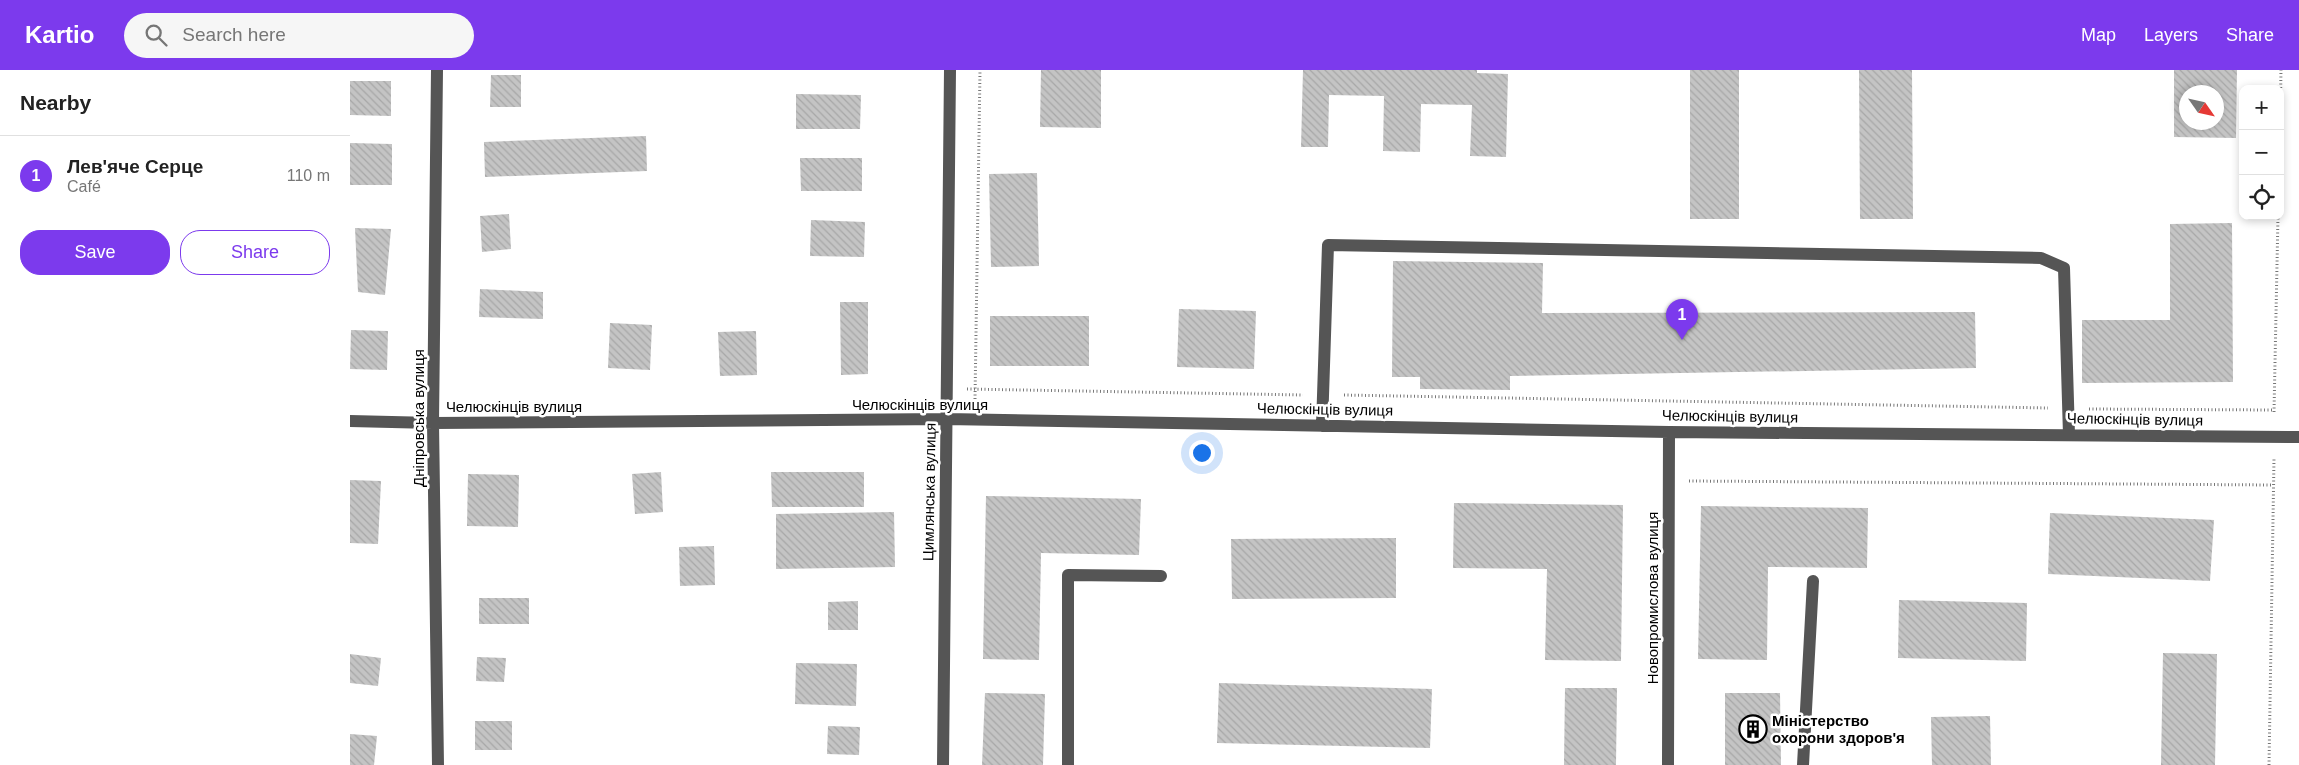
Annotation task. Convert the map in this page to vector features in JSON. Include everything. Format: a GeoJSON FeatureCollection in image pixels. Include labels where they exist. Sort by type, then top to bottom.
{"type":"FeatureCollection","features":[{"type":"Feature","properties":{"kind":"street","name":"Дніпровська вулиця"},"geometry":{"type":"LineString","coordinates":[[437,70],[433,423],[438,765]]}},
{"type":"Feature","properties":{"kind":"street","name":"Цимлянська вулиця"},"geometry":{"type":"LineString","coordinates":[[943,765],[950,70]]}},
{"type":"Feature","properties":{"kind":"street"},"geometry":{"type":"LineString","coordinates":[[1322,426],[1328,245],[2041,258],[2064,268],[2069,435]]}},
{"type":"Feature","properties":{"kind":"street","name":"Челюскінців вулиця"},"geometry":{"type":"LineString","coordinates":[[350,421],[433,423],[946,419],[1669,432],[2299,437]]}},
{"type":"Feature","properties":{"kind":"street","name":"Новопромислова вулиця"},"geometry":{"type":"LineString","coordinates":[[1668,765],[1669,432]]}},
{"type":"Feature","properties":{"kind":"street"},"geometry":{"type":"LineString","coordinates":[[1068,765],[1068,575],[1161,576]]}},
{"type":"Feature","properties":{"kind":"street"},"geometry":{"type":"LineString","coordinates":[[1803,765],[1813,581]]}},
{"type":"Feature","properties":{"kind":"path"},"geometry":{"type":"LineString","coordinates":[[974,420],[980,70]]}},
{"type":"Feature","properties":{"kind":"path"},"geometry":{"type":"LineString","coordinates":[[2282,70],[2282,85]]}},
{"type":"Feature","properties":{"kind":"path"},"geometry":{"type":"LineString","coordinates":[[2269,765],[2278,220]]}},
{"type":"Feature","properties":{"kind":"path"},"geometry":{"type":"LineString","coordinates":[[946,389],[2274,410]]}},
{"type":"Feature","properties":{"kind":"path"},"geometry":{"type":"LineString","coordinates":[[1669,480],[2273,485]]}},
{"type":"Feature","properties":{"kind":"building"},"geometry":{"type":"Polygon","coordinates":[[[1041,70],[1101,70],[1101,128],[1040,127],[1041,70]]]}},
{"type":"Feature","properties":{"kind":"building"},"geometry":{"type":"Polygon","coordinates":[[[1303,70],[1477,70],[1477,73],[1508,74],[1506,157],[1470,156],[1472,105],[1421,104],[1420,152],[1383,151],[1384,96],[1329,95],[1328,147],[1301,147],[1303,70]]]}},
{"type":"Feature","properties":{"kind":"building"},"geometry":{"type":"Polygon","coordinates":[[[1690,70],[1739,70],[1739,219],[1690,219],[1690,70]]]}},
{"type":"Feature","properties":{"kind":"building"},"geometry":{"type":"Polygon","coordinates":[[[1859,70],[1912,70],[1913,219],[1860,219],[1859,70]]]}},
{"type":"Feature","properties":{"kind":"building"},"geometry":{"type":"Polygon","coordinates":[[[2174,70],[2237,70],[2236,138],[2174,137],[2174,70]]]}},
{"type":"Feature","properties":{"kind":"building"},"geometry":{"type":"Polygon","coordinates":[[[491,75],[521,75],[521,107],[490,107],[491,75]]]}},
{"type":"Feature","properties":{"kind":"building"},"geometry":{"type":"Polygon","coordinates":[[[350,81],[391,81],[391,116],[350,115],[350,81]]]}},
{"type":"Feature","properties":{"kind":"building"},"geometry":{"type":"Polygon","coordinates":[[[796,94],[861,95],[860,129],[796,129],[796,94]]]}},
{"type":"Feature","properties":{"kind":"building"},"geometry":{"type":"Polygon","coordinates":[[[646,136],[647,171],[485,177],[484,142],[646,136]]]}},
{"type":"Feature","properties":{"kind":"building"},"geometry":{"type":"Polygon","coordinates":[[[350,143],[392,144],[392,185],[350,185],[350,143]]]}},
{"type":"Feature","properties":{"kind":"building"},"geometry":{"type":"Polygon","coordinates":[[[800,158],[862,158],[862,191],[801,191],[800,158]]]}},
{"type":"Feature","properties":{"kind":"building"},"geometry":{"type":"Polygon","coordinates":[[[1037,173],[1039,266],[991,267],[989,174],[1037,173]]]}},
{"type":"Feature","properties":{"kind":"building"},"geometry":{"type":"Polygon","coordinates":[[[509,214],[511,249],[482,252],[480,216],[509,214]]]}},
{"type":"Feature","properties":{"kind":"building"},"geometry":{"type":"Polygon","coordinates":[[[811,220],[865,222],[864,257],[810,256],[811,220]]]}},
{"type":"Feature","properties":{"kind":"building"},"geometry":{"type":"Polygon","coordinates":[[[2232,223],[2233,382],[2082,383],[2082,320],[2170,320],[2170,224],[2232,223]]]}},
{"type":"Feature","properties":{"kind":"building"},"geometry":{"type":"Polygon","coordinates":[[[355,228],[391,229],[385,295],[358,292],[355,228]]]}},
{"type":"Feature","properties":{"kind":"building"},"geometry":{"type":"Polygon","coordinates":[[[1393,261],[1543,263],[1542,313],[1975,312],[1976,368],[1510,376],[1510,390],[1420,389],[1420,377],[1392,377],[1393,261]]]}},
{"type":"Feature","properties":{"kind":"building"},"geometry":{"type":"Polygon","coordinates":[[[480,289],[543,292],[543,319],[479,317],[480,289]]]}},
{"type":"Feature","properties":{"kind":"building"},"geometry":{"type":"Polygon","coordinates":[[[840,302],[868,302],[868,374],[841,375],[840,302]]]}},
{"type":"Feature","properties":{"kind":"building"},"geometry":{"type":"Polygon","coordinates":[[[1179,309],[1256,311],[1254,369],[1177,367],[1179,309]]]}},
{"type":"Feature","properties":{"kind":"building"},"geometry":{"type":"Polygon","coordinates":[[[990,316],[1089,316],[1089,366],[990,366],[990,316]]]}},
{"type":"Feature","properties":{"kind":"building"},"geometry":{"type":"Polygon","coordinates":[[[610,323],[652,325],[650,370],[608,368],[610,323]]]}},
{"type":"Feature","properties":{"kind":"building"},"geometry":{"type":"Polygon","coordinates":[[[351,330],[388,331],[387,370],[350,369],[351,330]]]}},
{"type":"Feature","properties":{"kind":"building"},"geometry":{"type":"Polygon","coordinates":[[[756,331],[757,375],[720,376],[718,332],[756,331]]]}},
{"type":"Feature","properties":{"kind":"building"},"geometry":{"type":"Polygon","coordinates":[[[661,472],[663,512],[635,514],[632,474],[661,472]]]}},
{"type":"Feature","properties":{"kind":"building"},"geometry":{"type":"Polygon","coordinates":[[[771,472],[864,472],[864,507],[772,507],[771,472]]]}},
{"type":"Feature","properties":{"kind":"building"},"geometry":{"type":"Polygon","coordinates":[[[468,474],[519,475],[518,527],[467,526],[468,474]]]}},
{"type":"Feature","properties":{"kind":"building"},"geometry":{"type":"Polygon","coordinates":[[[350,480],[381,481],[378,544],[350,543],[350,480]]]}},
{"type":"Feature","properties":{"kind":"building"},"geometry":{"type":"Polygon","coordinates":[[[986,496],[1141,499],[1139,555],[1041,553],[1039,660],[983,659],[986,496]]]}},
{"type":"Feature","properties":{"kind":"building"},"geometry":{"type":"Polygon","coordinates":[[[1454,503],[1623,505],[1621,661],[1545,660],[1547,569],[1453,568],[1454,503]]]}},
{"type":"Feature","properties":{"kind":"building"},"geometry":{"type":"Polygon","coordinates":[[[1701,506],[1868,508],[1867,568],[1768,567],[1767,660],[1698,659],[1701,506]]]}},
{"type":"Feature","properties":{"kind":"building"},"geometry":{"type":"Polygon","coordinates":[[[894,512],[895,567],[776,569],[776,514],[894,512]]]}},
{"type":"Feature","properties":{"kind":"building"},"geometry":{"type":"Polygon","coordinates":[[[2050,513],[2214,520],[2210,581],[2048,574],[2050,513]]]}},
{"type":"Feature","properties":{"kind":"building"},"geometry":{"type":"Polygon","coordinates":[[[1396,538],[1396,598],[1232,599],[1231,539],[1396,538]]]}},
{"type":"Feature","properties":{"kind":"building"},"geometry":{"type":"Polygon","coordinates":[[[714,546],[715,585],[680,586],[679,547],[714,546]]]}},
{"type":"Feature","properties":{"kind":"building"},"geometry":{"type":"Polygon","coordinates":[[[479,598],[529,598],[529,624],[479,624],[479,598]]]}},
{"type":"Feature","properties":{"kind":"building"},"geometry":{"type":"Polygon","coordinates":[[[1899,600],[2027,603],[2026,661],[1898,658],[1899,600]]]}},
{"type":"Feature","properties":{"kind":"building"},"geometry":{"type":"Polygon","coordinates":[[[858,601],[858,630],[828,630],[828,602],[858,601]]]}},
{"type":"Feature","properties":{"kind":"building"},"geometry":{"type":"Polygon","coordinates":[[[2163,653],[2217,654],[2215,765],[2161,765],[2163,653]]]}},
{"type":"Feature","properties":{"kind":"building"},"geometry":{"type":"Polygon","coordinates":[[[350,654],[381,658],[378,686],[350,683],[350,654]]]}},
{"type":"Feature","properties":{"kind":"building"},"geometry":{"type":"Polygon","coordinates":[[[477,657],[506,658],[504,682],[476,681],[477,657]]]}},
{"type":"Feature","properties":{"kind":"building"},"geometry":{"type":"Polygon","coordinates":[[[796,663],[857,664],[856,706],[795,704],[796,663]]]}},
{"type":"Feature","properties":{"kind":"building"},"geometry":{"type":"Polygon","coordinates":[[[1219,683],[1432,689],[1430,748],[1217,743],[1219,683]]]}},
{"type":"Feature","properties":{"kind":"building"},"geometry":{"type":"Polygon","coordinates":[[[1565,688],[1617,688],[1616,765],[1564,765],[1565,688]]]}},
{"type":"Feature","properties":{"kind":"building"},"geometry":{"type":"Polygon","coordinates":[[[985,693],[1045,694],[1043,765],[982,765],[985,693]]]}},
{"type":"Feature","properties":{"kind":"building","name":"Міністерство охорони здоров'я"},"geometry":{"type":"Polygon","coordinates":[[[1725,693],[1780,693],[1781,765],[1725,765],[1725,693]]]}},
{"type":"Feature","properties":{"kind":"building"},"geometry":{"type":"Polygon","coordinates":[[[1990,716],[1991,765],[1932,765],[1931,717],[1990,716]]]}},
{"type":"Feature","properties":{"kind":"building"},"geometry":{"type":"Polygon","coordinates":[[[475,721],[512,721],[512,750],[475,750],[475,721]]]}},
{"type":"Feature","properties":{"kind":"building"},"geometry":{"type":"Polygon","coordinates":[[[828,726],[860,727],[859,755],[827,754],[828,726]]]}},
{"type":"Feature","properties":{"kind":"building"},"geometry":{"type":"Polygon","coordinates":[[[350,734],[377,736],[374,765],[350,765],[350,734]]]}},
{"type":"Feature","properties":{"kind":"place","name":"Лев'яче Серце"},"geometry":{"type":"Point","coordinates":[1682,340]}},
{"type":"Feature","properties":{"kind":"place","name":"Міністерство охорони здоров'я"},"geometry":{"type":"Point","coordinates":[1753,729]}}]}
